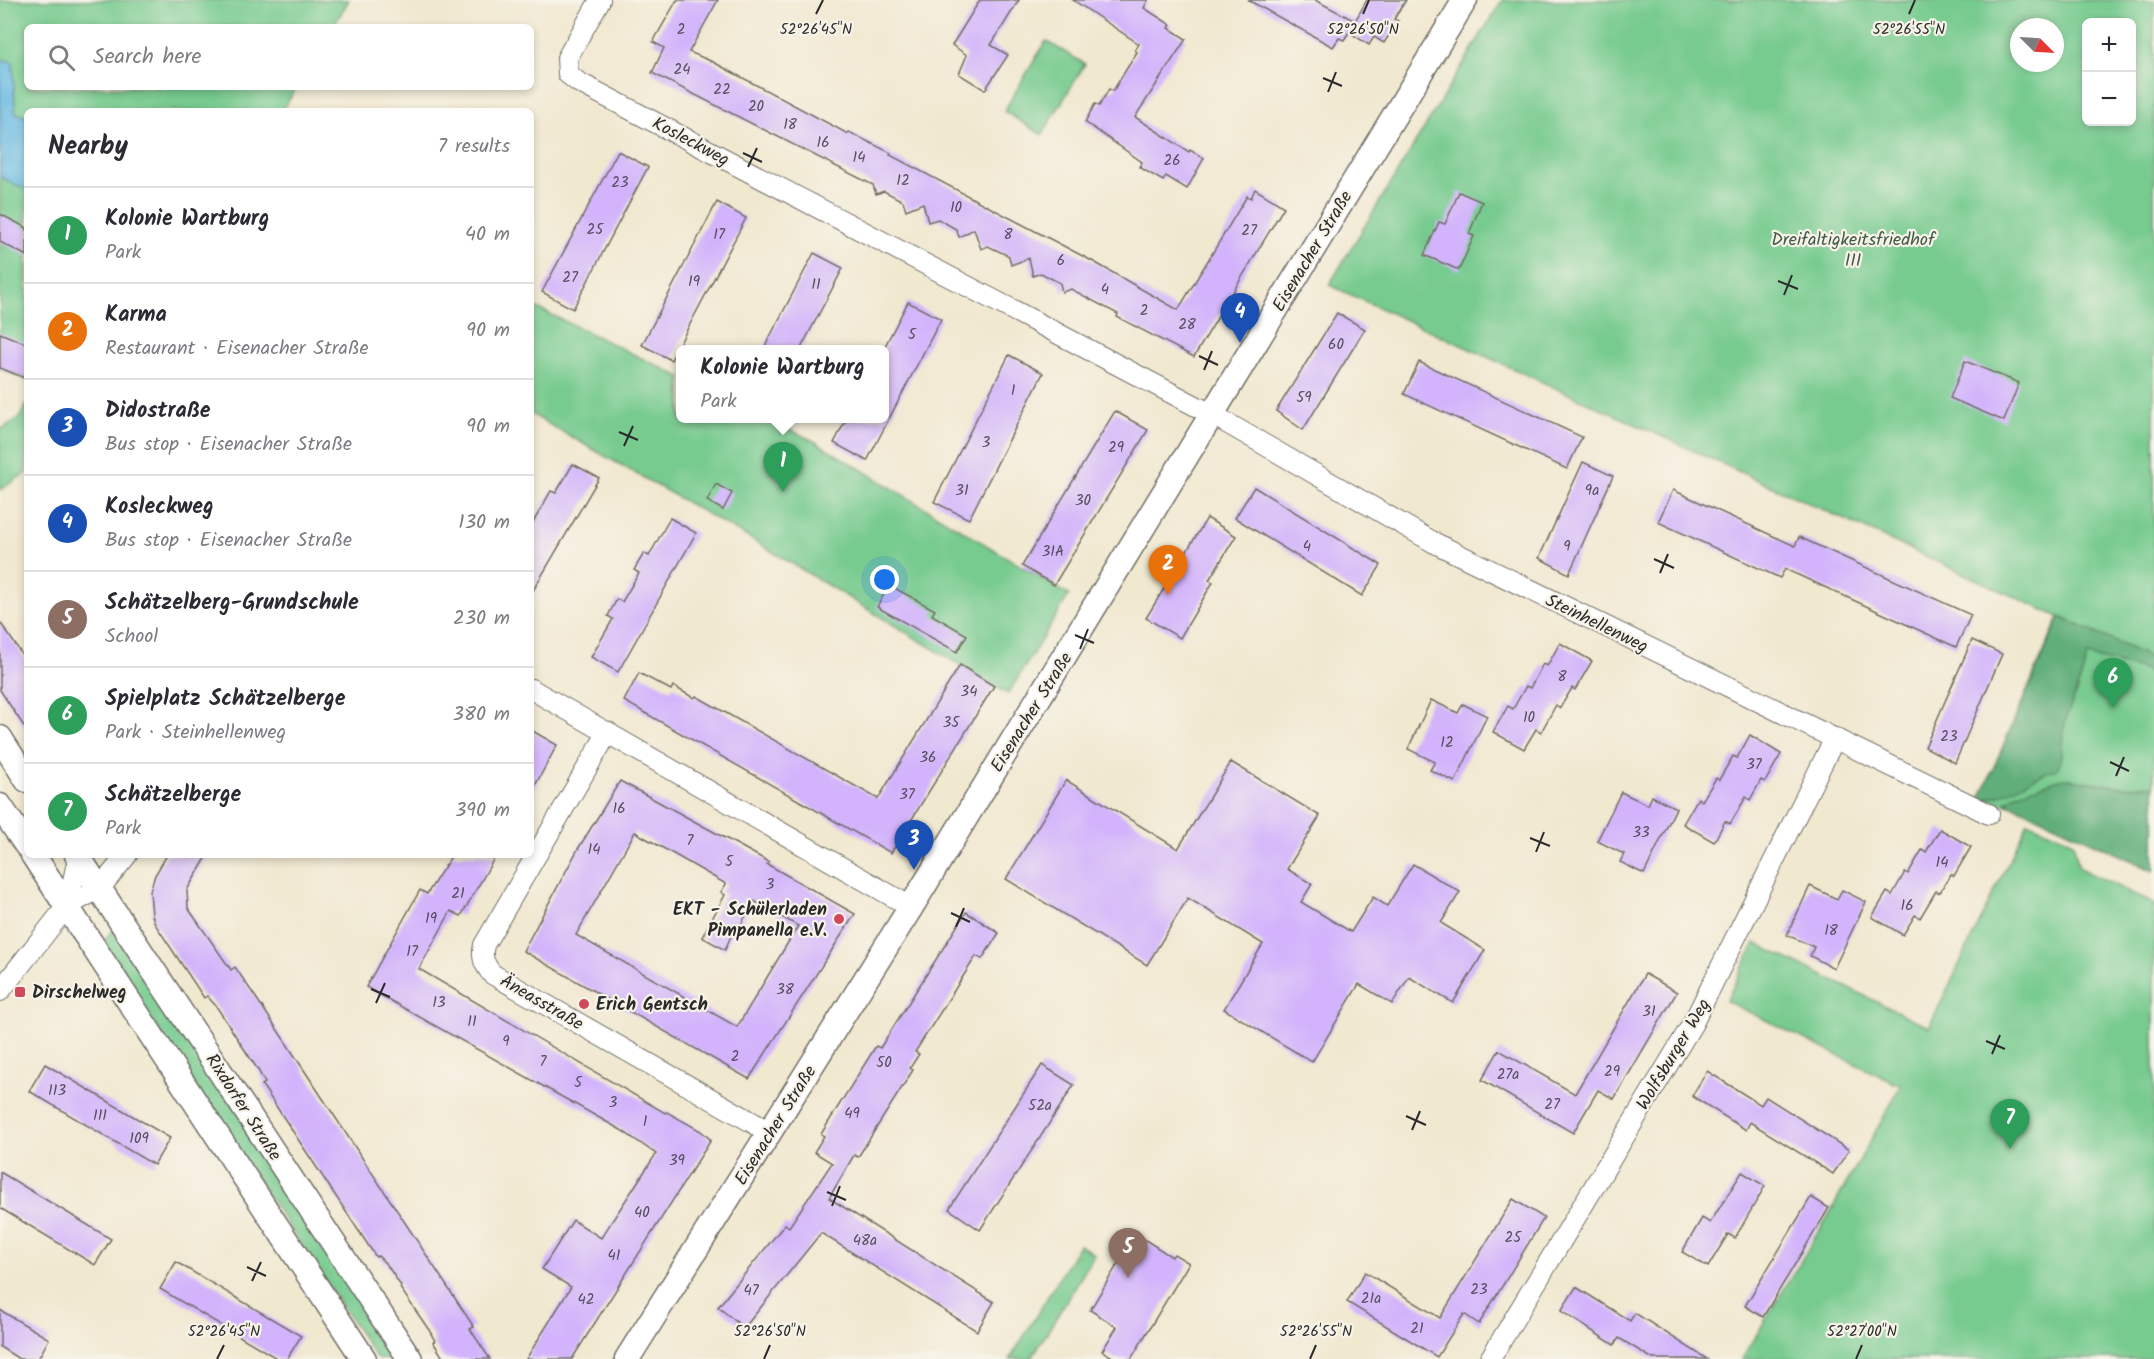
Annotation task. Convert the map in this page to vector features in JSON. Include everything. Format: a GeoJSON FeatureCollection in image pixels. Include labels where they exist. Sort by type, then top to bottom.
{"type":"FeatureCollection","features":[{"type":"Feature","properties":{"kind":"street","name":"Kosleckweg"},"geometry":{"type":"LineString","coordinates":[[600,0],[567,58],[568,74],[578,82],[1213,415]]}},
{"type":"Feature","properties":{"kind":"street","name":"Eisenacher Straße"},"geometry":{"type":"LineString","coordinates":[[627,1359],[911,907],[1466,0]]}},
{"type":"Feature","properties":{"kind":"street","name":"Steinhellenweg"},"geometry":{"type":"LineString","coordinates":[[1213,415],[1432,542],[1989,814]]}},
{"type":"Feature","properties":{"kind":"street"},"geometry":{"type":"LineString","coordinates":[[534,691],[911,907]]}},
{"type":"Feature","properties":{"kind":"street","name":"Äneasstraße"},"geometry":{"type":"LineString","coordinates":[[608,732],[484,945],[482,954],[485,964],[492,974],[771,1133]]}},
{"type":"Feature","properties":{"kind":"street"},"geometry":{"type":"LineString","coordinates":[[0,738],[24,775]]}},
{"type":"Feature","properties":{"kind":"street","name":"Wolfsburger Weg"},"geometry":{"type":"LineString","coordinates":[[1490,1359],[1693,1023],[1730,955],[1835,738]]}},
{"type":"Feature","properties":{"kind":"street"},"geometry":{"type":"LineString","coordinates":[[0,806],[24,842]]}},
{"type":"Feature","properties":{"kind":"street"},"geometry":{"type":"LineString","coordinates":[[35,858],[364,1359]]}},
{"type":"Feature","properties":{"kind":"street"},"geometry":{"type":"LineString","coordinates":[[67,906],[78,858]]}},
{"type":"Feature","properties":{"kind":"street","name":"Rixdorfer Straße"},"geometry":{"type":"LineString","coordinates":[[79,858],[410,1359]]}},
{"type":"Feature","properties":{"kind":"street"},"geometry":{"type":"LineString","coordinates":[[0,991],[67,906],[100,888],[125,858]]}},
{"type":"Feature","properties":{"kind":"green space"},"geometry":{"type":"Polygon","coordinates":[[[0,0],[349,0],[335,24],[24,24],[24,90],[295,90],[284,108],[24,108],[24,379],[0,368],[0,0]]]}},
{"type":"Feature","properties":{"kind":"green space","name":"Dreifaltigkeitsfriedhof III"},"geometry":{"type":"Polygon","coordinates":[[[1502,0],[2154,0],[2154,871],[2047,818],[2003,803],[1980,799],[2059,617],[1329,285],[1502,0]]]}},
{"type":"Feature","properties":{"kind":"green space"},"geometry":{"type":"Polygon","coordinates":[[[1046,41],[1085,64],[1042,135],[1004,111],[1046,41]]]}},
{"type":"Feature","properties":{"kind":"green space"},"geometry":{"type":"Polygon","coordinates":[[[534,306],[676,375],[676,423],[776,423],[814,441],[1069,595],[1008,694],[758,543],[534,416],[534,306]]]}},
{"type":"Feature","properties":{"kind":"green space"},"geometry":{"type":"Polygon","coordinates":[[[24,409],[24,474],[0,490],[0,430],[19,418],[24,409]]]}},
{"type":"Feature","properties":{"kind":"green space"},"geometry":{"type":"Polygon","coordinates":[[[2060,617],[2154,659],[2154,678],[2146,670],[2087,656],[2065,723],[2058,769],[2038,776],[1998,796],[1980,799],[2060,617]]]}},
{"type":"Feature","properties":{"kind":"green space"},"geometry":{"type":"Polygon","coordinates":[[[2062,778],[2124,787],[2154,785],[2154,871],[2006,802],[2016,794],[2062,778]]]}},
{"type":"Feature","properties":{"kind":"green space"},"geometry":{"type":"Polygon","coordinates":[[[2028,822],[2073,842],[2079,868],[2154,904],[2154,1359],[1742,1359],[1831,1211],[1901,1086],[1726,1001],[1755,943],[1929,1027],[2028,822]]]}},
{"type":"Feature","properties":{"kind":"green space"},"geometry":{"type":"Polygon","coordinates":[[[116,926],[401,1359],[377,1359],[101,944],[116,926]]]}},
{"type":"Feature","properties":{"kind":"green space"},"geometry":{"type":"Polygon","coordinates":[[[1079,1245],[1095,1254],[1031,1359],[1010,1359],[1079,1245]]]}},
{"type":"Feature","properties":{"kind":"water"},"geometry":{"type":"Polygon","coordinates":[[[0,59],[13,62],[15,112],[24,116],[24,189],[0,177],[0,59]]]}},
{"type":"Feature","properties":{"kind":"building"},"geometry":{"type":"Polygon","coordinates":[[[677,0],[718,0],[689,52],[713,62],[848,134],[849,132],[891,153],[890,155],[1094,262],[1178,310],[1247,196],[1251,198],[1255,189],[1284,207],[1194,357],[1117,317],[1118,314],[1071,289],[1062,292],[1060,283],[1041,273],[1033,276],[1029,258],[1011,265],[1009,256],[988,246],[981,249],[974,229],[959,237],[956,229],[938,219],[928,222],[923,203],[906,210],[903,201],[884,191],[876,194],[873,185],[652,73],[664,48],[653,42],[677,0]]]}},
{"type":"Feature","properties":{"kind":"building"},"geometry":{"type":"Polygon","coordinates":[[[980,0],[1019,0],[991,45],[1008,55],[985,90],[959,74],[967,55],[952,45],[980,0]]]}},
{"type":"Feature","properties":{"kind":"building"},"geometry":{"type":"Polygon","coordinates":[[[1073,0],[1148,0],[1144,8],[1171,25],[1169,28],[1186,39],[1135,117],[1189,152],[1190,150],[1204,158],[1187,189],[1166,176],[1163,181],[1139,167],[1142,162],[1085,122],[1095,104],[1099,106],[1109,89],[1113,91],[1137,52],[1135,50],[1139,44],[1073,0]]]}},
{"type":"Feature","properties":{"kind":"building"},"geometry":{"type":"Polygon","coordinates":[[[1248,0],[1315,0],[1355,21],[1367,0],[1406,0],[1394,19],[1398,21],[1384,43],[1374,37],[1369,45],[1349,32],[1344,40],[1339,38],[1333,47],[1248,0]]]}},
{"type":"Feature","properties":{"kind":"building"},"geometry":{"type":"Polygon","coordinates":[[[618,151],[648,167],[573,309],[542,292],[618,151]]]}},
{"type":"Feature","properties":{"kind":"building"},"geometry":{"type":"Polygon","coordinates":[[[1459,192],[1482,202],[1469,234],[1474,236],[1459,270],[1424,255],[1439,222],[1445,224],[1459,192]]]}},
{"type":"Feature","properties":{"kind":"building"},"geometry":{"type":"Polygon","coordinates":[[[717,202],[746,218],[679,345],[676,345],[671,360],[642,345],[717,202]]]}},
{"type":"Feature","properties":{"kind":"building"},"geometry":{"type":"Polygon","coordinates":[[[0,214],[24,226],[24,254],[0,242],[0,214]]]}},
{"type":"Feature","properties":{"kind":"building"},"geometry":{"type":"Polygon","coordinates":[[[814,253],[843,268],[803,345],[766,345],[814,253]]]}},
{"type":"Feature","properties":{"kind":"building"},"geometry":{"type":"Polygon","coordinates":[[[908,302],[941,319],[889,419],[889,345],[886,345],[908,302]]]}},
{"type":"Feature","properties":{"kind":"building"},"geometry":{"type":"Polygon","coordinates":[[[1337,313],[1365,329],[1303,430],[1276,411],[1337,313]]]}},
{"type":"Feature","properties":{"kind":"building"},"geometry":{"type":"Polygon","coordinates":[[[0,333],[24,343],[24,378],[0,368],[0,333]]]}},
{"type":"Feature","properties":{"kind":"building"},"geometry":{"type":"Polygon","coordinates":[[[1009,355],[1043,373],[969,519],[934,502],[1009,355]]]}},
{"type":"Feature","properties":{"kind":"building"},"geometry":{"type":"Polygon","coordinates":[[[1965,361],[2019,383],[2004,421],[1950,398],[1965,361]]]}},
{"type":"Feature","properties":{"kind":"building"},"geometry":{"type":"Polygon","coordinates":[[[1419,362],[1582,437],[1567,469],[1404,394],[1419,362]]]}},
{"type":"Feature","properties":{"kind":"building"},"geometry":{"type":"Polygon","coordinates":[[[1115,411],[1148,430],[1054,585],[1022,566],[1115,411]]]}},
{"type":"Feature","properties":{"kind":"building"},"geometry":{"type":"Polygon","coordinates":[[[844,423],[887,423],[867,461],[834,443],[844,423]]]}},
{"type":"Feature","properties":{"kind":"building"},"geometry":{"type":"Polygon","coordinates":[[[1583,462],[1613,476],[1569,574],[1539,558],[1583,462]]]}},
{"type":"Feature","properties":{"kind":"building"},"geometry":{"type":"Polygon","coordinates":[[[573,464],[599,478],[534,589],[534,521],[551,491],[556,493],[573,464]]]}},
{"type":"Feature","properties":{"kind":"building"},"geometry":{"type":"Polygon","coordinates":[[[716,484],[732,493],[723,510],[707,501],[716,484]]]}},
{"type":"Feature","properties":{"kind":"building"},"geometry":{"type":"Polygon","coordinates":[[[1254,487],[1381,565],[1362,596],[1235,518],[1254,487]]]}},
{"type":"Feature","properties":{"kind":"building"},"geometry":{"type":"Polygon","coordinates":[[[1673,490],[1795,546],[1799,537],[1971,615],[1956,647],[1785,569],[1780,578],[1658,522],[1673,490]]]}},
{"type":"Feature","properties":{"kind":"building"},"geometry":{"type":"Polygon","coordinates":[[[670,518],[696,533],[618,672],[591,657],[613,619],[608,616],[617,599],[622,602],[639,573],[634,570],[644,553],[649,556],[670,518]]]}},
{"type":"Feature","properties":{"kind":"building"},"geometry":{"type":"Polygon","coordinates":[[[1207,518],[1236,536],[1209,580],[1213,582],[1180,638],[1146,618],[1207,518]]]}},
{"type":"Feature","properties":{"kind":"building"},"geometry":{"type":"Polygon","coordinates":[[[889,585],[935,610],[932,615],[967,635],[957,652],[877,607],[889,585]]]}},
{"type":"Feature","properties":{"kind":"building"},"geometry":{"type":"Polygon","coordinates":[[[0,622],[24,658],[24,726],[0,690],[0,622]]]}},
{"type":"Feature","properties":{"kind":"building"},"geometry":{"type":"Polygon","coordinates":[[[1972,640],[2002,654],[1955,763],[1925,747],[1972,640]]]}},
{"type":"Feature","properties":{"kind":"building"},"geometry":{"type":"Polygon","coordinates":[[[1560,643],[1592,661],[1575,690],[1572,688],[1560,708],[1556,705],[1541,732],[1536,729],[1524,749],[1493,732],[1508,706],[1513,709],[1526,686],[1530,688],[1543,664],[1547,666],[1560,643]]]}},
{"type":"Feature","properties":{"kind":"building"},"geometry":{"type":"Polygon","coordinates":[[[960,665],[994,686],[891,853],[624,701],[639,673],[671,690],[673,686],[694,698],[696,696],[878,799],[960,665]]]}},
{"type":"Feature","properties":{"kind":"building"},"geometry":{"type":"Polygon","coordinates":[[[1431,700],[1458,713],[1463,704],[1487,716],[1455,782],[1430,770],[1435,762],[1408,749],[1431,700]]]}},
{"type":"Feature","properties":{"kind":"building"},"geometry":{"type":"Polygon","coordinates":[[[534,732],[557,745],[534,787],[534,732]]]}},
{"type":"Feature","properties":{"kind":"building"},"geometry":{"type":"Polygon","coordinates":[[[1750,735],[1781,754],[1765,782],[1761,780],[1750,800],[1746,797],[1730,824],[1725,821],[1714,842],[1683,824],[1698,798],[1702,801],[1716,778],[1719,780],[1733,756],[1737,758],[1750,735]]]}},
{"type":"Feature","properties":{"kind":"building"},"geometry":{"type":"Polygon","coordinates":[[[1231,762],[1320,816],[1287,869],[1312,884],[1301,902],[1351,932],[1373,897],[1387,906],[1413,864],[1460,892],[1441,923],[1485,950],[1453,1003],[1409,977],[1392,1004],[1359,984],[1312,1062],[1224,1009],[1263,944],[1188,898],[1147,965],[1006,879],[1066,780],[1178,849],[1231,762]]]}},
{"type":"Feature","properties":{"kind":"building"},"geometry":{"type":"Polygon","coordinates":[[[620,781],[769,862],[767,864],[855,914],[749,1079],[523,951],[578,849],[620,781]],[[635,832],[576,935],[737,1027],[798,926],[754,901],[740,926],[736,924],[725,950],[702,937],[725,895],[721,892],[726,884],[635,832]]]}},
{"type":"Feature","properties":{"kind":"building"},"geometry":{"type":"Polygon","coordinates":[[[1621,792],[1648,805],[1652,796],[1676,808],[1644,874],[1620,862],[1624,854],[1597,841],[1621,792]]]}},
{"type":"Feature","properties":{"kind":"building"},"geometry":{"type":"Polygon","coordinates":[[[1940,829],[1971,847],[1954,876],[1951,874],[1939,893],[1936,891],[1920,918],[1915,915],[1903,935],[1872,917],[1887,892],[1892,895],[1905,872],[1908,874],[1922,850],[1926,852],[1940,829]]]}},
{"type":"Feature","properties":{"kind":"building"},"geometry":{"type":"Polygon","coordinates":[[[165,858],[206,858],[187,890],[188,908],[231,970],[235,967],[269,1017],[474,1327],[470,1329],[490,1359],[444,1359],[433,1342],[435,1341],[429,1330],[400,1288],[401,1286],[387,1265],[378,1256],[376,1257],[262,1085],[265,1083],[258,1070],[216,1006],[207,996],[204,998],[155,924],[150,891],[155,875],[165,858]]]}},
{"type":"Feature","properties":{"kind":"building"},"geometry":{"type":"Polygon","coordinates":[[[450,858],[494,858],[461,916],[451,911],[419,969],[665,1113],[701,1131],[711,1140],[572,1359],[526,1359],[571,1287],[542,1269],[573,1220],[601,1238],[656,1154],[621,1130],[366,987],[420,890],[427,894],[450,858]]]}},
{"type":"Feature","properties":{"kind":"building"},"geometry":{"type":"Polygon","coordinates":[[[1810,886],[1837,899],[1842,890],[1866,902],[1834,968],[1810,956],[1814,947],[1787,935],[1810,886]]]}},
{"type":"Feature","properties":{"kind":"building"},"geometry":{"type":"Polygon","coordinates":[[[966,912],[999,933],[982,959],[976,956],[915,1052],[919,1054],[910,1068],[913,1070],[858,1157],[854,1155],[829,1198],[994,1302],[977,1331],[821,1233],[744,1328],[718,1307],[785,1224],[789,1227],[832,1163],[814,1152],[824,1136],[821,1134],[876,1046],[880,1048],[966,912]]]}},
{"type":"Feature","properties":{"kind":"building"},"geometry":{"type":"Polygon","coordinates":[[[1645,974],[1677,992],[1614,1099],[1598,1090],[1573,1133],[1482,1080],[1499,1050],[1575,1094],[1645,974]]]}},
{"type":"Feature","properties":{"kind":"building"},"geometry":{"type":"Polygon","coordinates":[[[45,1064],[170,1138],[154,1165],[29,1091],[45,1064]]]}},
{"type":"Feature","properties":{"kind":"building"},"geometry":{"type":"Polygon","coordinates":[[[1042,1065],[1074,1085],[980,1230],[949,1209],[1042,1065]]]}},
{"type":"Feature","properties":{"kind":"building"},"geometry":{"type":"Polygon","coordinates":[[[1707,1071],[1761,1105],[1766,1097],[1849,1150],[1833,1174],[1750,1122],[1746,1130],[1692,1096],[1707,1071]]]}},
{"type":"Feature","properties":{"kind":"building"},"geometry":{"type":"Polygon","coordinates":[[[0,1172],[111,1239],[95,1265],[0,1208],[0,1172]]]}},
{"type":"Feature","properties":{"kind":"building"},"geometry":{"type":"Polygon","coordinates":[[[1742,1172],[1765,1186],[1735,1238],[1728,1234],[1708,1267],[1682,1252],[1702,1218],[1710,1223],[1742,1172]]]}},
{"type":"Feature","properties":{"kind":"building"},"geometry":{"type":"Polygon","coordinates":[[[1811,1197],[1829,1208],[1763,1317],[1745,1306],[1811,1197]]]}},
{"type":"Feature","properties":{"kind":"building"},"geometry":{"type":"Polygon","coordinates":[[[1513,1199],[1544,1218],[1479,1324],[1464,1314],[1437,1357],[1347,1302],[1365,1272],[1440,1318],[1513,1199]]]}},
{"type":"Feature","properties":{"kind":"building"},"geometry":{"type":"Polygon","coordinates":[[[1136,1234],[1172,1257],[1174,1254],[1189,1263],[1131,1359],[1116,1359],[1102,1351],[1117,1327],[1090,1310],[1136,1234]]]}},
{"type":"Feature","properties":{"kind":"building"},"geometry":{"type":"Polygon","coordinates":[[[176,1262],[301,1336],[287,1359],[278,1359],[160,1289],[176,1262]]]}},
{"type":"Feature","properties":{"kind":"building"},"geometry":{"type":"Polygon","coordinates":[[[1576,1287],[1630,1321],[1635,1313],[1707,1359],[1653,1359],[1619,1338],[1614,1345],[1561,1311],[1576,1287]]]}},
{"type":"Feature","properties":{"kind":"building"},"geometry":{"type":"Polygon","coordinates":[[[0,1310],[49,1339],[38,1359],[19,1359],[0,1347],[0,1310]]]}},
{"type":"Feature","properties":{"kind":"place","name":"Kosleckweg"},"geometry":{"type":"Point","coordinates":[1240,343]}},
{"type":"Feature","properties":{"kind":"place","name":"Kolonie Wartburg"},"geometry":{"type":"Point","coordinates":[783,492]}},
{"type":"Feature","properties":{"kind":"place","name":"Karma"},"geometry":{"type":"Point","coordinates":[1168,595]}},
{"type":"Feature","properties":{"kind":"place","name":"Spielplatz Schätzelberge"},"geometry":{"type":"Point","coordinates":[2113,708]}},
{"type":"Feature","properties":{"kind":"place","name":"Didostraße"},"geometry":{"type":"Point","coordinates":[914,870]}},
{"type":"Feature","properties":{"kind":"place","name":"EKT - Schülerladen Pimpanella e.V."},"geometry":{"type":"Point","coordinates":[839,919]}},
{"type":"Feature","properties":{"kind":"place","name":"Dirschelweg"},"geometry":{"type":"Point","coordinates":[20,992]}},
{"type":"Feature","properties":{"kind":"place","name":"Erich Gentsch"},"geometry":{"type":"Point","coordinates":[584,1004]}},
{"type":"Feature","properties":{"kind":"place","name":"Schätzelberge"},"geometry":{"type":"Point","coordinates":[2010,1149]}},
{"type":"Feature","properties":{"kind":"place","name":"Schätzelberg-Grundschule"},"geometry":{"type":"Point","coordinates":[1128,1278]}}]}
